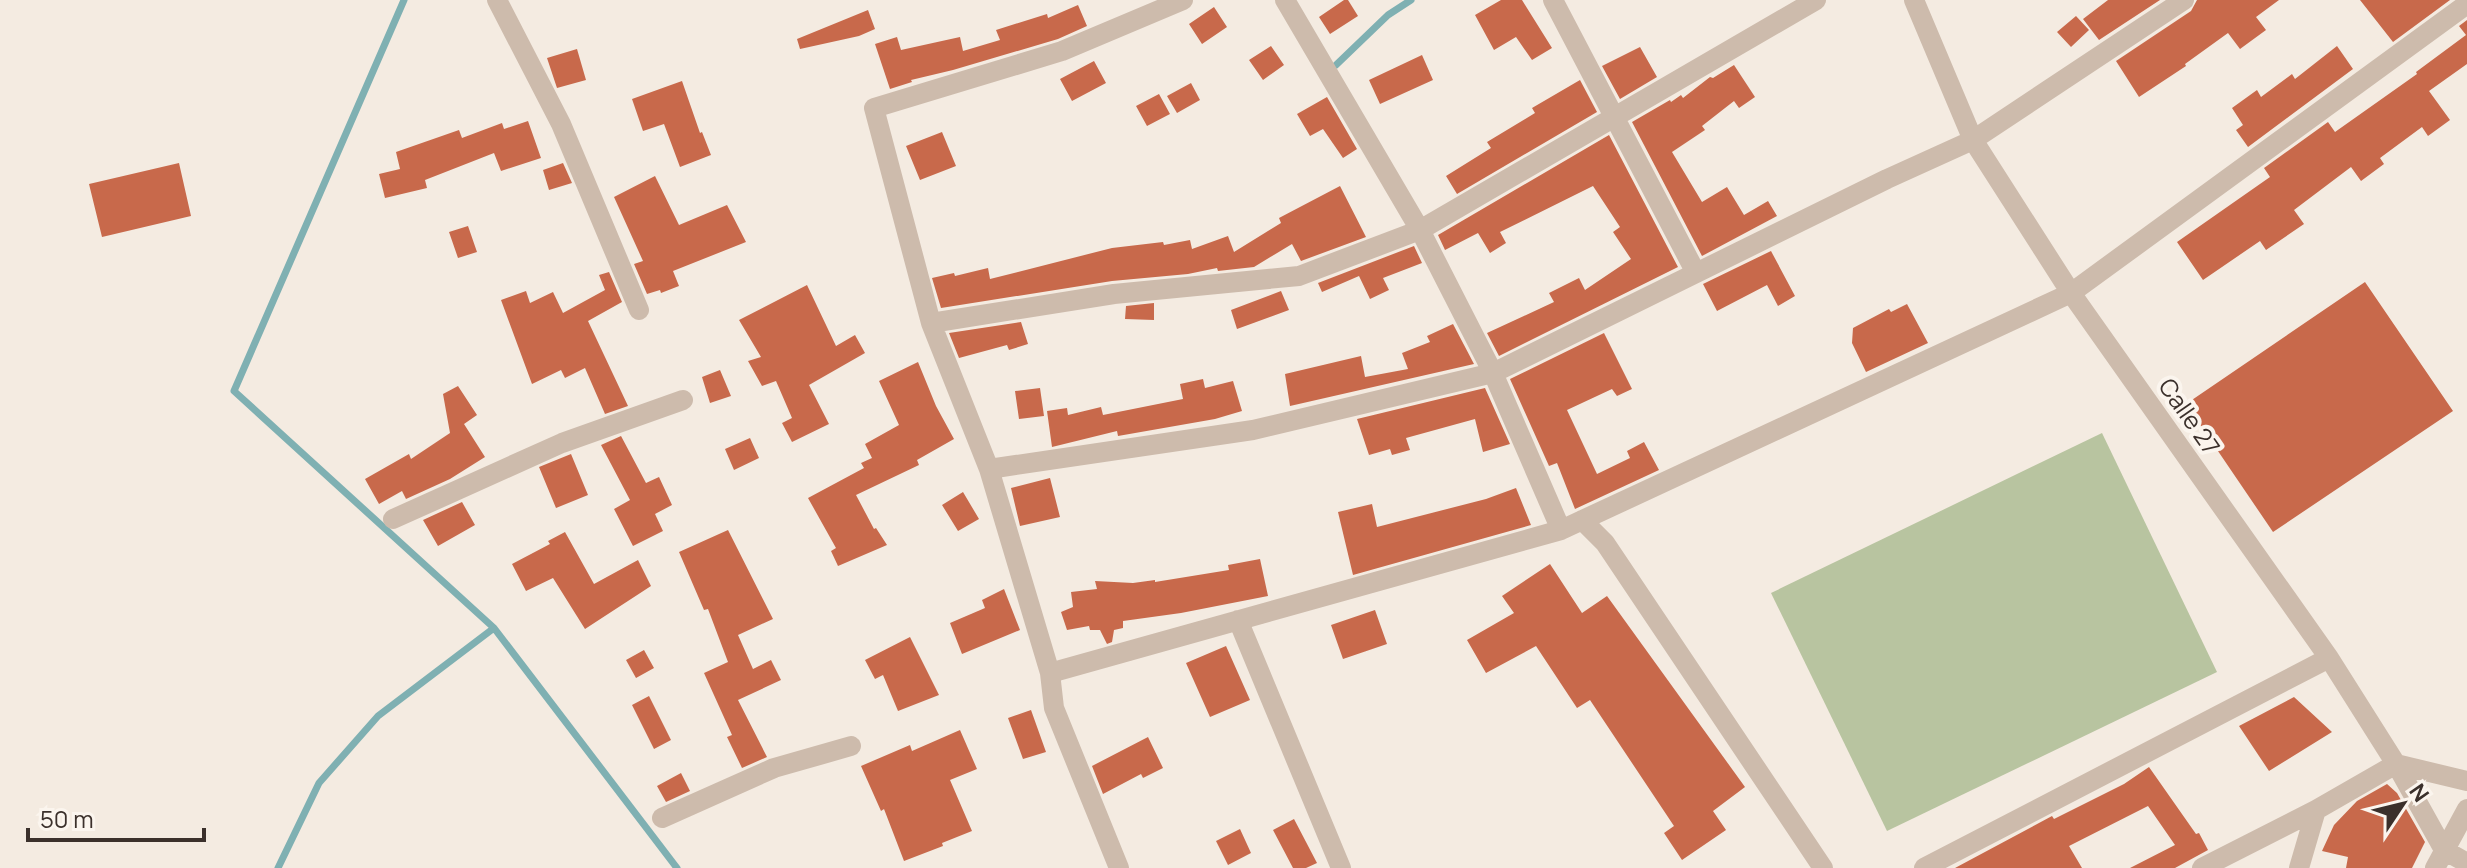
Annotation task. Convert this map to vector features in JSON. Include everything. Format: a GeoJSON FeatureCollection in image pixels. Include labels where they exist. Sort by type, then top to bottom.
{"type":"FeatureCollection","features":[{"type":"Feature","properties":{"kind":"street"},"geometry":{"type":"LineString","coordinates":[[497,0],[561,124],[639,310]]}},
{"type":"Feature","properties":{"kind":"street"},"geometry":{"type":"LineString","coordinates":[[1119,868],[1054,708],[1050,673],[989,469],[931,323],[874,108],[1062,51],[1183,0]]}},
{"type":"Feature","properties":{"kind":"street"},"geometry":{"type":"LineString","coordinates":[[1285,0],[1420,230],[1493,373],[1561,530]]}},
{"type":"Feature","properties":{"kind":"street"},"geometry":{"type":"LineString","coordinates":[[1553,0],[1696,273]]}},
{"type":"Feature","properties":{"kind":"street"},"geometry":{"type":"LineString","coordinates":[[931,323],[1114,294],[1299,276],[1420,230],[1816,0]]}},
{"type":"Feature","properties":{"kind":"street","name":"Calle 27"},"geometry":{"type":"LineString","coordinates":[[1914,0],[1973,140],[2071,293],[2329,658],[2396,764],[2439,859]]}},
{"type":"Feature","properties":{"kind":"street"},"geometry":{"type":"LineString","coordinates":[[989,469],[1253,430],[1493,373],[1887,179],[1973,140],[2184,0]]}},
{"type":"Feature","properties":{"kind":"street"},"geometry":{"type":"LineString","coordinates":[[1050,673],[1561,530],[2071,293],[2467,4]]}},
{"type":"Feature","properties":{"kind":"street"},"geometry":{"type":"LineString","coordinates":[[393,519],[562,443],[683,400]]}},
{"type":"Feature","properties":{"kind":"street"},"geometry":{"type":"LineString","coordinates":[[1582,520],[1605,543],[1823,868]]}},
{"type":"Feature","properties":{"kind":"street"},"geometry":{"type":"LineString","coordinates":[[1238,620],[1341,868]]}},
{"type":"Feature","properties":{"kind":"street"},"geometry":{"type":"LineString","coordinates":[[1924,868],[2329,658]]}},
{"type":"Feature","properties":{"kind":"street"},"geometry":{"type":"LineString","coordinates":[[662,818],[774,768],[851,746]]}},
{"type":"Feature","properties":{"kind":"street"},"geometry":{"type":"LineString","coordinates":[[2202,868],[2316,810],[2396,764],[2467,781]]}},
{"type":"Feature","properties":{"kind":"street"},"geometry":{"type":"LineString","coordinates":[[2467,809],[2439,859],[2467,863]]}},
{"type":"Feature","properties":{"kind":"street"},"geometry":{"type":"LineString","coordinates":[[2299,868],[2316,810]]}},
{"type":"Feature","properties":{"kind":"green space"},"geometry":{"type":"Polygon","coordinates":[[[2102,433],[2217,672],[1887,831],[1771,593],[2102,433]]]}},
{"type":"Feature","properties":{"kind":"building"},"geometry":{"type":"Polygon","coordinates":[[[1348,0],[1358,16],[1330,34],[1319,17],[1348,0]]]}},
{"type":"Feature","properties":{"kind":"building"},"geometry":{"type":"Polygon","coordinates":[[[1501,0],[1522,0],[1552,48],[1532,60],[1516,37],[1494,50],[1475,15],[1501,0]]]}},
{"type":"Feature","properties":{"kind":"building"},"geometry":{"type":"Polygon","coordinates":[[[2108,0],[2160,0],[2099,40],[2083,19],[2108,0]]]}},
{"type":"Feature","properties":{"kind":"building"},"geometry":{"type":"Polygon","coordinates":[[[2197,0],[2279,0],[2256,17],[2266,30],[2240,49],[2228,33],[2139,97],[2116,61],[2191,11],[2197,0]]]}},
{"type":"Feature","properties":{"kind":"building"},"geometry":{"type":"Polygon","coordinates":[[[2360,0],[2450,0],[2393,42],[2360,0]]]}},
{"type":"Feature","properties":{"kind":"building"},"geometry":{"type":"Polygon","coordinates":[[[1078,5],[1087,26],[1058,39],[911,80],[890,89],[875,44],[897,37],[901,50],[960,37],[963,51],[1000,40],[996,30],[1047,14],[1048,18],[1078,5]]]}},
{"type":"Feature","properties":{"kind":"building"},"geometry":{"type":"Polygon","coordinates":[[[1214,7],[1227,27],[1202,44],[1189,24],[1214,7]]]}},
{"type":"Feature","properties":{"kind":"building"},"geometry":{"type":"Polygon","coordinates":[[[868,10],[875,29],[859,36],[800,49],[797,39],[868,10]]]}},
{"type":"Feature","properties":{"kind":"building"},"geometry":{"type":"Polygon","coordinates":[[[2076,16],[2089,30],[2071,47],[2057,32],[2076,16]]]}},
{"type":"Feature","properties":{"kind":"building"},"geometry":{"type":"Polygon","coordinates":[[[2467,20],[2467,64],[2429,91],[2450,120],[2428,136],[2422,127],[2380,158],[2384,164],[2361,181],[2351,167],[2294,210],[2304,224],[2266,250],[2260,241],[2203,280],[2177,242],[2270,177],[2264,168],[2328,122],[2335,132],[2417,74],[2466,35],[2459,26],[2467,20]]]}},
{"type":"Feature","properties":{"kind":"building"},"geometry":{"type":"Polygon","coordinates":[[[1271,46],[1284,65],[1263,80],[1249,60],[1271,46]]]}},
{"type":"Feature","properties":{"kind":"building"},"geometry":{"type":"Polygon","coordinates":[[[2337,46],[2353,69],[2248,147],[2236,130],[2243,125],[2232,108],[2257,90],[2261,97],[2292,74],[2295,79],[2337,46]]]}},
{"type":"Feature","properties":{"kind":"building"},"geometry":{"type":"Polygon","coordinates":[[[1640,47],[1657,77],[1620,99],[1602,66],[1640,47]]]}},
{"type":"Feature","properties":{"kind":"building"},"geometry":{"type":"Polygon","coordinates":[[[577,49],[586,80],[557,88],[547,58],[577,49]]]}},
{"type":"Feature","properties":{"kind":"building"},"geometry":{"type":"Polygon","coordinates":[[[1422,55],[1433,80],[1380,104],[1369,80],[1422,55]]]}},
{"type":"Feature","properties":{"kind":"building"},"geometry":{"type":"Polygon","coordinates":[[[1094,61],[1106,83],[1072,101],[1060,79],[1094,61]]]}},
{"type":"Feature","properties":{"kind":"building"},"geometry":{"type":"Polygon","coordinates":[[[1734,65],[1755,97],[1739,108],[1734,101],[1702,126],[1705,130],[1672,152],[1702,202],[1727,187],[1744,215],[1768,201],[1777,216],[1702,256],[1632,122],[1670,100],[1681,95],[1683,98],[1710,77],[1734,65]]]}},
{"type":"Feature","properties":{"kind":"building"},"geometry":{"type":"Polygon","coordinates":[[[1580,80],[1597,112],[1457,194],[1446,176],[1491,148],[1487,142],[1535,113],[1532,108],[1580,80]]]}},
{"type":"Feature","properties":{"kind":"building"},"geometry":{"type":"Polygon","coordinates":[[[682,81],[711,155],[680,167],[664,124],[643,131],[632,99],[682,81]]]}},
{"type":"Feature","properties":{"kind":"building"},"geometry":{"type":"Polygon","coordinates":[[[1191,83],[1200,100],[1177,113],[1167,96],[1191,83]]]}},
{"type":"Feature","properties":{"kind":"building"},"geometry":{"type":"Polygon","coordinates":[[[1159,94],[1170,114],[1147,126],[1136,106],[1159,94]]]}},
{"type":"Feature","properties":{"kind":"building"},"geometry":{"type":"Polygon","coordinates":[[[1327,97],[1357,149],[1343,158],[1323,129],[1310,136],[1297,114],[1327,97]]]}},
{"type":"Feature","properties":{"kind":"building"},"geometry":{"type":"Polygon","coordinates":[[[528,121],[541,158],[501,171],[494,153],[425,180],[427,188],[385,198],[379,174],[400,169],[396,152],[459,130],[462,138],[502,123],[504,129],[528,121]]]}},
{"type":"Feature","properties":{"kind":"building"},"geometry":{"type":"Polygon","coordinates":[[[942,132],[956,166],[920,180],[906,146],[942,132]]]}},
{"type":"Feature","properties":{"kind":"building"},"geometry":{"type":"Polygon","coordinates":[[[1609,135],[1678,267],[1499,356],[1487,333],[1554,302],[1549,293],[1579,278],[1585,290],[1631,259],[1613,232],[1620,227],[1593,186],[1500,232],[1506,243],[1490,253],[1478,233],[1445,250],[1438,235],[1609,135]]]}},
{"type":"Feature","properties":{"kind":"building"},"geometry":{"type":"Polygon","coordinates":[[[179,163],[191,216],[102,237],[89,184],[179,163]]]}},
{"type":"Feature","properties":{"kind":"building"},"geometry":{"type":"Polygon","coordinates":[[[563,163],[572,183],[549,190],[543,170],[563,163]]]}},
{"type":"Feature","properties":{"kind":"building"},"geometry":{"type":"Polygon","coordinates":[[[655,176],[679,225],[727,205],[746,242],[673,271],[679,286],[661,293],[660,290],[647,294],[634,264],[643,261],[614,197],[655,176]]]}},
{"type":"Feature","properties":{"kind":"building"},"geometry":{"type":"Polygon","coordinates":[[[1340,186],[1366,237],[1301,261],[1292,244],[1254,267],[1218,271],[1217,268],[1112,281],[941,308],[932,278],[988,268],[990,279],[1112,248],[1190,240],[1192,249],[1228,236],[1234,252],[1281,223],[1279,218],[1340,186]]]}},
{"type":"Feature","properties":{"kind":"building"},"geometry":{"type":"Polygon","coordinates":[[[468,226],[477,252],[458,258],[449,232],[468,226]]]}},
{"type":"Feature","properties":{"kind":"building"},"geometry":{"type":"Polygon","coordinates":[[[1414,246],[1422,263],[1383,278],[1389,290],[1370,299],[1359,276],[1322,292],[1318,283],[1414,246]]]}},
{"type":"Feature","properties":{"kind":"building"},"geometry":{"type":"Polygon","coordinates":[[[1771,251],[1795,296],[1778,306],[1767,285],[1717,311],[1703,284],[1771,251]]]}},
{"type":"Feature","properties":{"kind":"building"},"geometry":{"type":"Polygon","coordinates":[[[609,272],[622,302],[588,321],[628,406],[605,414],[585,368],[565,378],[561,370],[532,384],[501,300],[526,291],[530,303],[553,292],[563,313],[605,290],[599,275],[609,272]]]}},
{"type":"Feature","properties":{"kind":"building"},"geometry":{"type":"Polygon","coordinates":[[[2365,282],[2453,411],[2273,532],[2186,404],[2365,282]]]}},
{"type":"Feature","properties":{"kind":"building"},"geometry":{"type":"Polygon","coordinates":[[[807,285],[836,346],[855,335],[865,353],[809,385],[829,424],[792,442],[782,423],[792,418],[776,381],[762,386],[748,361],[761,357],[739,320],[807,285]]]}},
{"type":"Feature","properties":{"kind":"building"},"geometry":{"type":"Polygon","coordinates":[[[1281,291],[1289,310],[1237,329],[1231,310],[1281,291]]]}},
{"type":"Feature","properties":{"kind":"building"},"geometry":{"type":"Polygon","coordinates":[[[1154,303],[1154,320],[1125,319],[1126,306],[1154,303]]]}},
{"type":"Feature","properties":{"kind":"building"},"geometry":{"type":"Polygon","coordinates":[[[1907,304],[1928,343],[1866,372],[1852,343],[1853,328],[1889,309],[1891,312],[1907,304]]]}},
{"type":"Feature","properties":{"kind":"building"},"geometry":{"type":"Polygon","coordinates":[[[1021,322],[1028,344],[1009,350],[1007,345],[959,358],[949,333],[1021,322]]]}},
{"type":"Feature","properties":{"kind":"building"},"geometry":{"type":"Polygon","coordinates":[[[1453,324],[1474,364],[1290,406],[1285,374],[1361,356],[1365,377],[1408,369],[1402,353],[1430,342],[1427,336],[1453,324]]]}},
{"type":"Feature","properties":{"kind":"building"},"geometry":{"type":"Polygon","coordinates":[[[1604,333],[1632,389],[1617,396],[1612,389],[1567,410],[1597,474],[1630,458],[1627,451],[1644,442],[1659,470],[1575,509],[1557,463],[1549,466],[1510,379],[1604,333]]]}},
{"type":"Feature","properties":{"kind":"building"},"geometry":{"type":"Polygon","coordinates":[[[918,362],[954,439],[917,460],[919,465],[856,495],[874,529],[887,545],[838,566],[831,551],[836,548],[808,498],[864,468],[861,463],[872,458],[865,444],[899,425],[879,381],[918,362]]]}},
{"type":"Feature","properties":{"kind":"building"},"geometry":{"type":"Polygon","coordinates":[[[720,370],[731,396],[710,403],[702,377],[720,370]]]}},
{"type":"Feature","properties":{"kind":"building"},"geometry":{"type":"Polygon","coordinates":[[[1203,379],[1205,388],[1233,381],[1242,411],[1215,419],[1118,436],[1117,431],[1052,447],[1047,411],[1067,408],[1068,415],[1101,407],[1103,415],[1183,399],[1180,384],[1203,379]]]}},
{"type":"Feature","properties":{"kind":"building"},"geometry":{"type":"Polygon","coordinates":[[[458,386],[477,415],[464,424],[485,457],[450,479],[406,499],[402,491],[379,504],[365,479],[409,454],[411,459],[450,433],[443,394],[458,386]]]}},
{"type":"Feature","properties":{"kind":"building"},"geometry":{"type":"Polygon","coordinates":[[[1040,388],[1044,416],[1019,419],[1015,391],[1040,388]]]}},
{"type":"Feature","properties":{"kind":"building"},"geometry":{"type":"Polygon","coordinates":[[[1485,388],[1510,444],[1483,452],[1475,419],[1406,438],[1410,450],[1392,455],[1390,449],[1369,455],[1357,419],[1485,388]]]}},
{"type":"Feature","properties":{"kind":"building"},"geometry":{"type":"Polygon","coordinates":[[[621,436],[646,483],[659,477],[672,505],[655,514],[663,531],[633,546],[614,509],[630,500],[601,445],[621,436]]]}},
{"type":"Feature","properties":{"kind":"building"},"geometry":{"type":"Polygon","coordinates":[[[750,438],[759,458],[734,470],[725,449],[750,438]]]}},
{"type":"Feature","properties":{"kind":"building"},"geometry":{"type":"Polygon","coordinates":[[[571,454],[588,495],[556,508],[539,467],[571,454]]]}},
{"type":"Feature","properties":{"kind":"building"},"geometry":{"type":"Polygon","coordinates":[[[1050,478],[1060,517],[1020,526],[1011,488],[1050,478]]]}},
{"type":"Feature","properties":{"kind":"building"},"geometry":{"type":"Polygon","coordinates":[[[1516,488],[1531,525],[1353,575],[1338,512],[1372,504],[1377,527],[1486,499],[1516,488]]]}},
{"type":"Feature","properties":{"kind":"building"},"geometry":{"type":"Polygon","coordinates":[[[963,492],[979,519],[958,531],[942,505],[963,492]]]}},
{"type":"Feature","properties":{"kind":"building"},"geometry":{"type":"Polygon","coordinates":[[[462,502],[475,525],[438,546],[423,520],[462,502]]]}},
{"type":"Feature","properties":{"kind":"building"},"geometry":{"type":"Polygon","coordinates":[[[728,530],[773,619],[738,635],[753,669],[771,660],[781,680],[738,700],[767,757],[742,768],[727,737],[732,735],[704,673],[728,662],[708,609],[704,610],[679,552],[728,530]]]}},
{"type":"Feature","properties":{"kind":"building"},"geometry":{"type":"Polygon","coordinates":[[[565,532],[594,584],[638,560],[651,586],[585,629],[553,578],[526,591],[512,564],[550,544],[548,541],[565,532]]]}},
{"type":"Feature","properties":{"kind":"building"},"geometry":{"type":"Polygon","coordinates":[[[1260,559],[1268,596],[1123,621],[1123,628],[1114,630],[1112,642],[1107,644],[1100,630],[1090,630],[1089,626],[1067,630],[1061,612],[1073,607],[1071,592],[1097,589],[1095,581],[1155,582],[1229,570],[1228,565],[1260,559]]]}},
{"type":"Feature","properties":{"kind":"building"},"geometry":{"type":"Polygon","coordinates":[[[1550,564],[1582,613],[1607,596],[1745,787],[1713,811],[1726,830],[1682,860],[1664,833],[1674,826],[1590,700],[1577,708],[1536,646],[1486,673],[1467,640],[1514,613],[1502,596],[1550,564]]]}},
{"type":"Feature","properties":{"kind":"building"},"geometry":{"type":"Polygon","coordinates":[[[1004,589],[1020,630],[962,654],[950,623],[985,608],[982,600],[1004,589]]]}},
{"type":"Feature","properties":{"kind":"building"},"geometry":{"type":"Polygon","coordinates":[[[1375,610],[1387,644],[1343,659],[1331,625],[1375,610]]]}},
{"type":"Feature","properties":{"kind":"building"},"geometry":{"type":"Polygon","coordinates":[[[910,637],[939,695],[898,711],[883,675],[875,679],[865,660],[910,637]]]}},
{"type":"Feature","properties":{"kind":"building"},"geometry":{"type":"Polygon","coordinates":[[[1226,646],[1250,700],[1210,717],[1186,663],[1226,646]]]}},
{"type":"Feature","properties":{"kind":"building"},"geometry":{"type":"Polygon","coordinates":[[[644,650],[654,668],[636,678],[626,660],[644,650]]]}},
{"type":"Feature","properties":{"kind":"building"},"geometry":{"type":"Polygon","coordinates":[[[649,696],[671,740],[654,749],[632,705],[649,696]]]}},
{"type":"Feature","properties":{"kind":"building"},"geometry":{"type":"Polygon","coordinates":[[[2294,697],[2332,732],[2269,771],[2239,726],[2294,697]]]}},
{"type":"Feature","properties":{"kind":"building"},"geometry":{"type":"Polygon","coordinates":[[[1031,710],[1046,752],[1023,759],[1008,718],[1031,710]]]}},
{"type":"Feature","properties":{"kind":"building"},"geometry":{"type":"Polygon","coordinates":[[[960,730],[977,769],[950,780],[972,831],[904,861],[884,809],[881,811],[861,766],[910,745],[912,751],[960,730]]]}},
{"type":"Feature","properties":{"kind":"building"},"geometry":{"type":"Polygon","coordinates":[[[1148,737],[1163,768],[1143,778],[1141,774],[1103,794],[1092,766],[1148,737]]]}},
{"type":"Feature","properties":{"kind":"building"},"geometry":{"type":"Polygon","coordinates":[[[2149,767],[2196,834],[2199,833],[2208,850],[2175,868],[2130,868],[2175,845],[2148,806],[2069,846],[2082,868],[1955,868],[2052,816],[2054,819],[2124,784],[2149,767]]]}},
{"type":"Feature","properties":{"kind":"building"},"geometry":{"type":"Polygon","coordinates":[[[681,773],[690,791],[666,802],[657,786],[681,773]]]}},
{"type":"Feature","properties":{"kind":"building"},"geometry":{"type":"Polygon","coordinates":[[[2387,784],[2397,793],[2425,842],[2412,868],[2346,868],[2348,857],[2322,851],[2334,825],[2357,801],[2387,784]]]}},
{"type":"Feature","properties":{"kind":"building"},"geometry":{"type":"Polygon","coordinates":[[[1294,819],[1317,863],[1306,868],[1293,868],[1273,830],[1294,819]]]}},
{"type":"Feature","properties":{"kind":"building"},"geometry":{"type":"Polygon","coordinates":[[[1240,829],[1251,853],[1228,865],[1216,841],[1240,829]]]}},
{"type":"Feature","properties":{"kind":"waterway"},"geometry":{"type":"LineString","coordinates":[[404,0],[234,391],[494,628],[677,868]]}},
{"type":"Feature","properties":{"kind":"waterway"},"geometry":{"type":"LineString","coordinates":[[1336,65],[1388,15],[1411,0]]}},
{"type":"Feature","properties":{"kind":"waterway"},"geometry":{"type":"LineString","coordinates":[[278,868],[319,783],[378,716],[494,628]]}}]}
